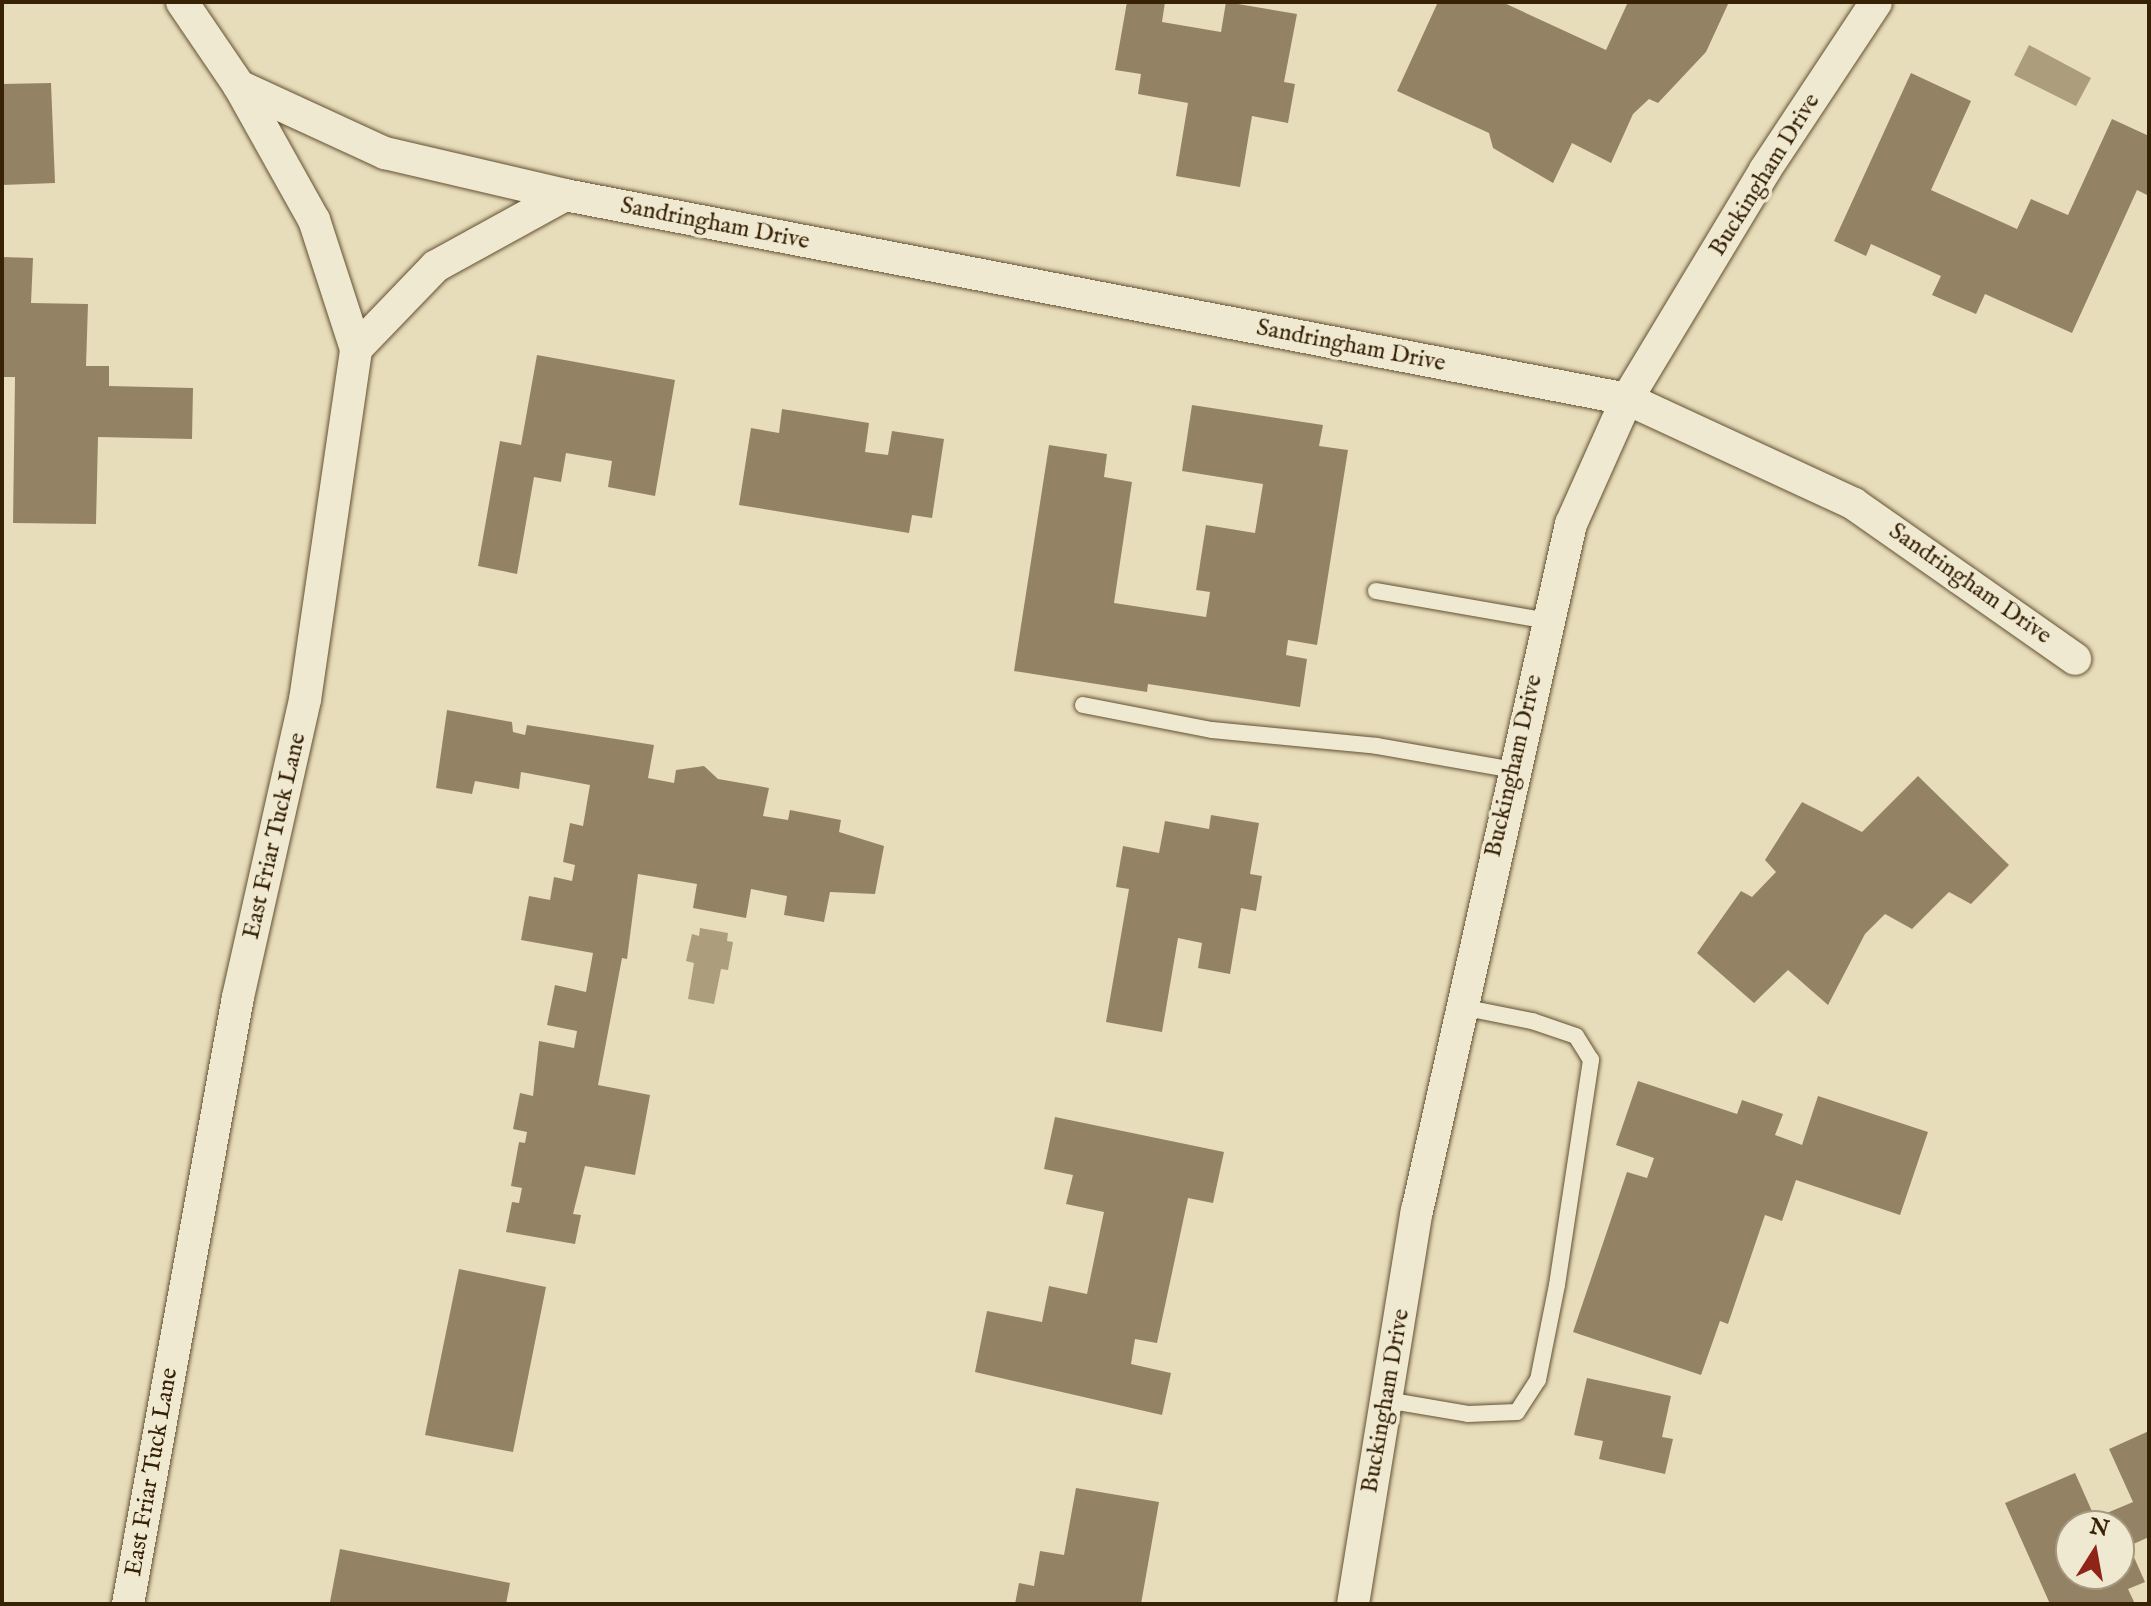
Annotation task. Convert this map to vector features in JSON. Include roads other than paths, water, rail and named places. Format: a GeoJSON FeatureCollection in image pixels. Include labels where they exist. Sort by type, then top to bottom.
{"type":"FeatureCollection","features":[{"type":"Feature","properties":{"kind":"street","name":"East Friar Tuck Lane"},"geometry":{"type":"LineString","coordinates":[[128,1604],[238,997],[305,700],[356,349],[314,220],[239,86],[182,2]]}},
{"type":"Feature","properties":{"kind":"street","name":"Buckingham Drive"},"geometry":{"type":"LineString","coordinates":[[1353,1604],[1417,1211],[1571,524],[1627,399],[1765,170],[1876,2]]}},
{"type":"Feature","properties":{"kind":"street","name":"Sandringham Drive"},"geometry":{"type":"LineString","coordinates":[[239,86],[385,153],[565,195],[1627,399],[1854,504],[2075,659]]}},
{"type":"Feature","properties":{"kind":"street"},"geometry":{"type":"LineString","coordinates":[[356,349],[436,266],[565,195]]}},
{"type":"Feature","properties":{"kind":"lane"},"geometry":{"type":"LineString","coordinates":[[1376,591],[1548,621]]}},
{"type":"Feature","properties":{"kind":"lane"},"geometry":{"type":"LineString","coordinates":[[1083,705],[1212,730],[1377,746],[1514,770]]}},
{"type":"Feature","properties":{"kind":"lane"},"geometry":{"type":"LineString","coordinates":[[1386,1400],[1468,1414],[1517,1412],[1538,1380],[1557,1285],[1591,1060],[1576,1036],[1532,1021],[1461,1007]]}}]}
